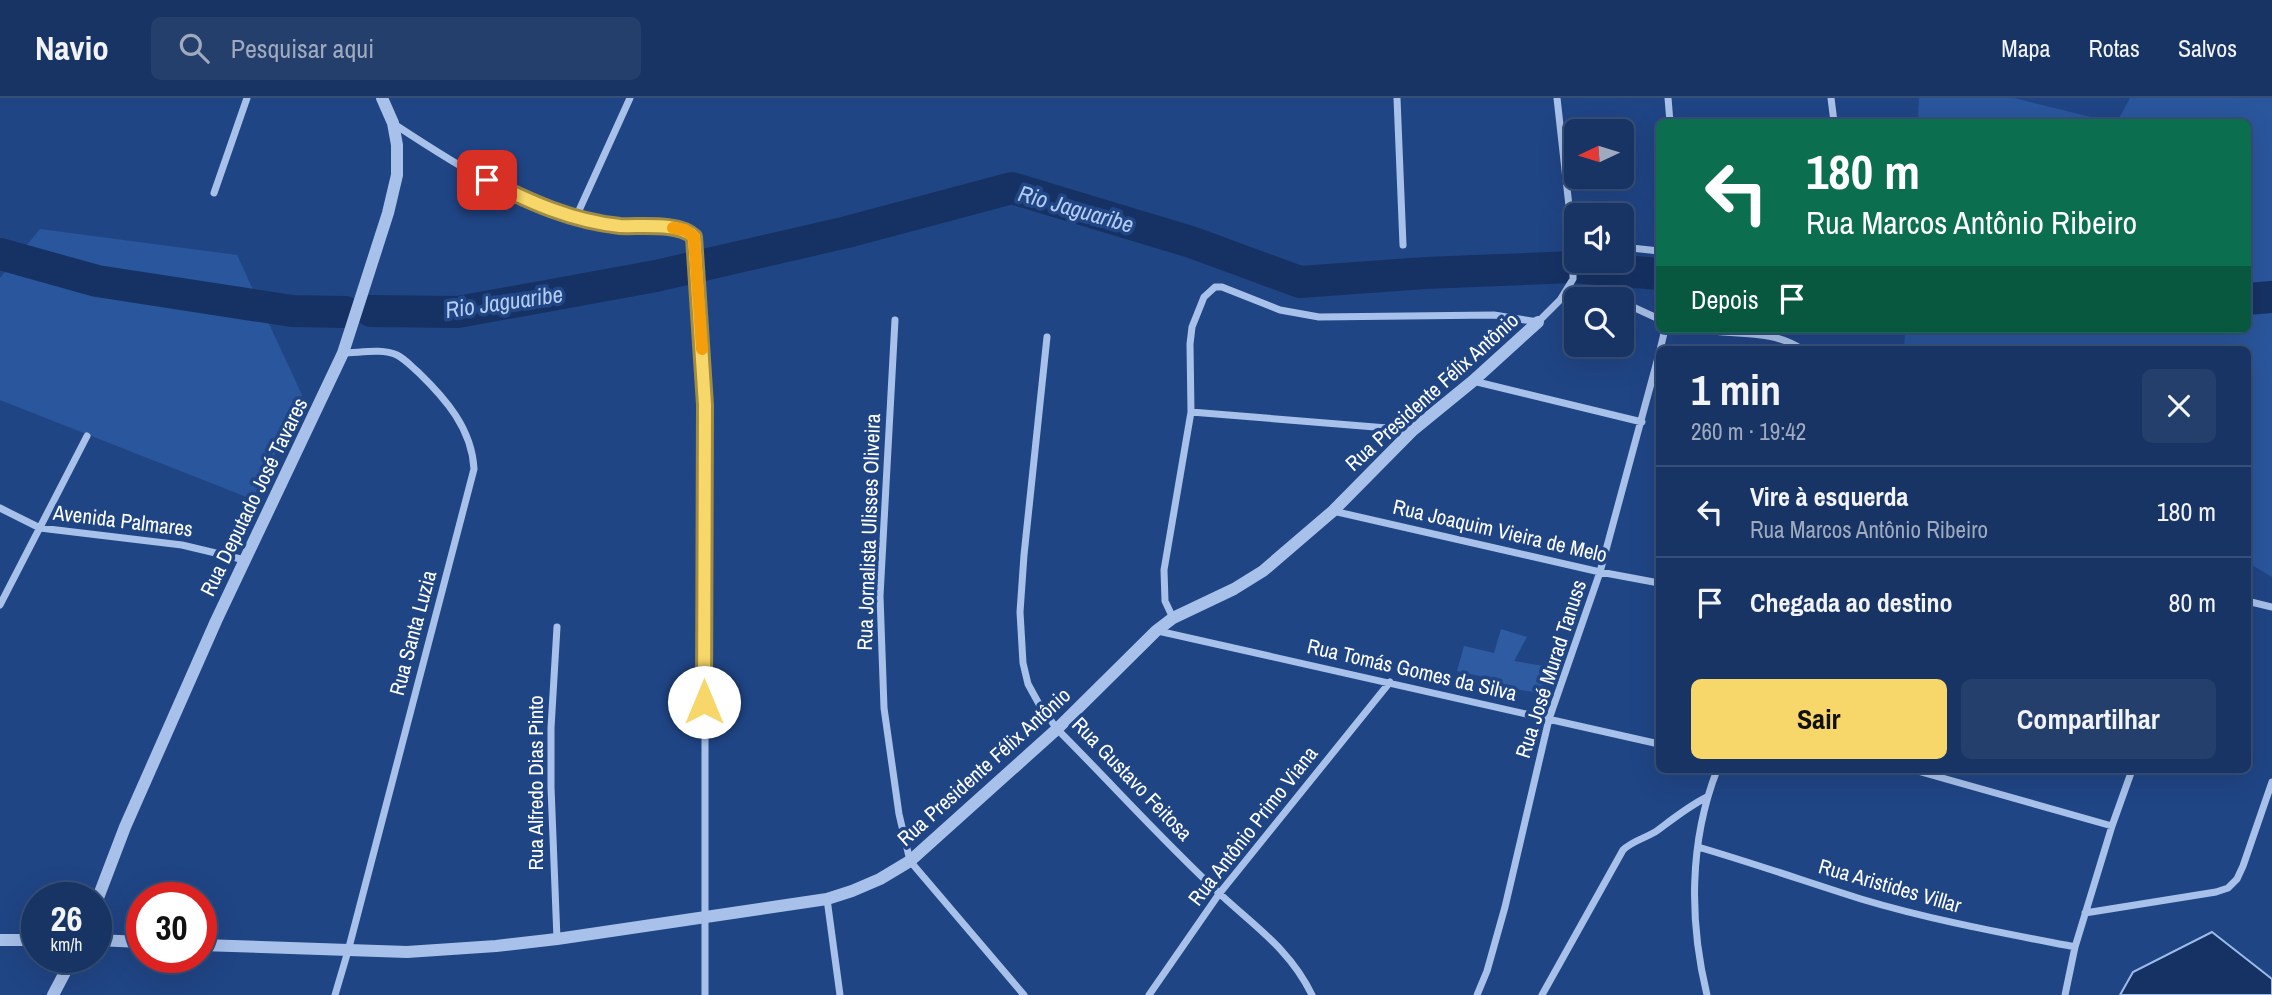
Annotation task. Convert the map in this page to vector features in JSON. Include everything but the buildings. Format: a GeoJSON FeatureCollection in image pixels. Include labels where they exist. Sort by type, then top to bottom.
{"type":"FeatureCollection","features":[{"type":"Feature","properties":{"kind":"street"},"geometry":{"type":"LineString","coordinates":[[214,193],[247,98]]}},
{"type":"Feature","properties":{"kind":"street","name":"Rua Deputado José Tavares"},"geometry":{"type":"LineString","coordinates":[[104,882],[125,827],[245,560],[343,353],[388,213],[397,175],[397,145],[393,123],[382,98]]}},
{"type":"Feature","properties":{"kind":"street"},"geometry":{"type":"LineString","coordinates":[[576,217],[630,98]]}},
{"type":"Feature","properties":{"kind":"street"},"geometry":{"type":"LineString","coordinates":[[1397,98],[1404,246]]}},
{"type":"Feature","properties":{"kind":"street"},"geometry":{"type":"LineString","coordinates":[[1557,98],[1570,203]]}},
{"type":"Feature","properties":{"kind":"street"},"geometry":{"type":"LineString","coordinates":[[1668,98],[1670,119]]}},
{"type":"Feature","properties":{"kind":"street"},"geometry":{"type":"LineString","coordinates":[[1832,98],[1835,119]]}},
{"type":"Feature","properties":{"kind":"street"},"geometry":{"type":"LineString","coordinates":[[393,123],[435,151],[532,203],[576,217],[619,226],[685,230],[694,237],[705,405],[705,995]]}},
{"type":"Feature","properties":{"kind":"street"},"geometry":{"type":"LineString","coordinates":[[1634,248],[1656,251]]}},
{"type":"Feature","properties":{"kind":"street"},"geometry":{"type":"LineString","coordinates":[[1173,618],[1165,601],[1164,570],[1191,412],[1192,327],[1204,297],[1215,287],[1222,287],[1280,310],[1319,317],[1494,315],[1538,322],[1564,293]]}},
{"type":"Feature","properties":{"kind":"street"},"geometry":{"type":"LineString","coordinates":[[1634,308],[1656,318]]}},
{"type":"Feature","properties":{"kind":"street","name":"Rua Jornalista Ulisses Oliveira"},"geometry":{"type":"LineString","coordinates":[[895,320],[880,596],[884,708],[899,814],[911,861],[1024,995]]}},
{"type":"Feature","properties":{"kind":"street","name":"Rua Presidente Félix Antônio"},"geometry":{"type":"LineString","coordinates":[[217,946],[407,952],[496,946],[827,899],[880,879],[911,861],[1057,729],[1156,631],[1173,618],[1234,589],[1263,571],[1333,511],[1413,430],[1473,382],[1538,322]]}},
{"type":"Feature","properties":{"kind":"street"},"geometry":{"type":"LineString","coordinates":[[1745,333],[1768,335],[1797,346]]}},
{"type":"Feature","properties":{"kind":"street","name":"Rua Gustavo Feitosa"},"geometry":{"type":"LineString","coordinates":[[1047,337],[1020,612],[1023,663],[1028,684],[1057,729],[1219,894],[1267,934],[1292,962],[1312,995]]}},
{"type":"Feature","properties":{"kind":"street","name":"Rua Santa Luzia"},"geometry":{"type":"LineString","coordinates":[[335,995],[474,469],[467,434],[451,407],[405,360],[388,352],[343,353]]}},
{"type":"Feature","properties":{"kind":"street","name":"Rua José Murad Tanuss"},"geometry":{"type":"LineString","coordinates":[[1477,995],[1487,971],[1505,907],[1549,719],[1600,572],[1656,368]]}},
{"type":"Feature","properties":{"kind":"street"},"geometry":{"type":"LineString","coordinates":[[1473,382],[1642,422]]}},
{"type":"Feature","properties":{"kind":"street"},"geometry":{"type":"LineString","coordinates":[[1191,412],[1413,430]]}},
{"type":"Feature","properties":{"kind":"street"},"geometry":{"type":"LineString","coordinates":[[0,605],[87,436]]}},
{"type":"Feature","properties":{"kind":"street","name":"Avenida Palmares"},"geometry":{"type":"LineString","coordinates":[[0,508],[40,528],[182,545],[245,560]]}},
{"type":"Feature","properties":{"kind":"street","name":"Rua Joaquim Vieira de Melo"},"geometry":{"type":"LineString","coordinates":[[1333,511],[1656,582]]}},
{"type":"Feature","properties":{"kind":"street"},"geometry":{"type":"LineString","coordinates":[[2251,602],[2272,607]]}},
{"type":"Feature","properties":{"kind":"street","name":"Rua Alfredo Dias Pinto"},"geometry":{"type":"LineString","coordinates":[[556,627],[551,787],[557,939]]}},
{"type":"Feature","properties":{"kind":"street","name":"Rua Tomás Gomes da Silva"},"geometry":{"type":"LineString","coordinates":[[1156,631],[1656,743]]}},
{"type":"Feature","properties":{"kind":"street","name":"Rua Antônio Primo Viana"},"geometry":{"type":"LineString","coordinates":[[1149,995],[1219,894],[1390,682]]}},
{"type":"Feature","properties":{"kind":"street"},"geometry":{"type":"LineString","coordinates":[[1707,995],[1695,921],[1693,885],[1707,797],[1716,773]]}},
{"type":"Feature","properties":{"kind":"street"},"geometry":{"type":"LineString","coordinates":[[1925,773],[2112,826]]}},
{"type":"Feature","properties":{"kind":"street"},"geometry":{"type":"LineString","coordinates":[[2065,995],[2085,913],[2131,773]]}},
{"type":"Feature","properties":{"kind":"street"},"geometry":{"type":"LineString","coordinates":[[2085,913],[2178,900],[2228,888],[2237,879],[2243,866],[2272,782]]}},
{"type":"Feature","properties":{"kind":"street"},"geometry":{"type":"LineString","coordinates":[[1542,995],[1623,850],[1707,797]]}},
{"type":"Feature","properties":{"kind":"street","name":"Rua Aristides Villar"},"geometry":{"type":"LineString","coordinates":[[1698,846],[1861,899],[1913,913],[1978,929],[2075,947]]}},
{"type":"Feature","properties":{"kind":"street"},"geometry":{"type":"LineString","coordinates":[[827,899],[840,995]]}},
{"type":"Feature","properties":{"kind":"street"},"geometry":{"type":"LineString","coordinates":[[0,940],[21,940]]}},
{"type":"Feature","properties":{"kind":"street"},"geometry":{"type":"LineString","coordinates":[[52,995],[64,973]]}},
{"type":"Feature","properties":{"kind":"shaded area"},"geometry":{"type":"Polygon","coordinates":[[[1919,98],[2014,98],[2099,119],[1918,119],[1919,98]]]}},
{"type":"Feature","properties":{"kind":"shaded area"},"geometry":{"type":"Polygon","coordinates":[[[2130,98],[2272,98],[2272,577],[2251,564],[2251,346],[1904,346],[1905,333],[2251,333],[2251,119],[2119,119],[2130,98]]]}},
{"type":"Feature","properties":{"kind":"shaded area"},"geometry":{"type":"Polygon","coordinates":[[[40,229],[237,255],[302,395],[254,500],[0,400],[0,278],[40,229]]]}},
{"type":"Feature","properties":{"kind":"shaded area"},"geometry":{"type":"Polygon","coordinates":[[[2212,932],[2272,979],[2272,995],[2120,995],[2133,972],[2212,932]]]}},
{"type":"Feature","properties":{"kind":"waterway","name":"Rio Jaguaribe"},"geometry":{"type":"LineString","coordinates":[[371,311],[458,312],[656,276],[847,232],[1012,188],[1191,242],[1300,282],[1425,273],[1574,267],[1656,274]]}},
{"type":"Feature","properties":{"kind":"waterway","name":"Rio Jaguaribe"},"geometry":{"type":"LineString","coordinates":[[0,254],[97,281],[292,311],[345,312]]}},
{"type":"Feature","properties":{"kind":"waterway","name":"Rio Jaguaribe"},"geometry":{"type":"LineString","coordinates":[[2251,299],[2272,297]]}},
{"type":"Feature","properties":{"kind":"slow traffic"},"geometry":{"type":"LineString","coordinates":[[673,228],[685,230],[694,237],[702,349]]}},
{"type":"Feature","properties":{"kind":"route"},"geometry":{"type":"LineString","coordinates":[[487,180],[532,203],[593,222],[672,228],[685,230],[694,237],[705,405],[704,702]]}}]}
